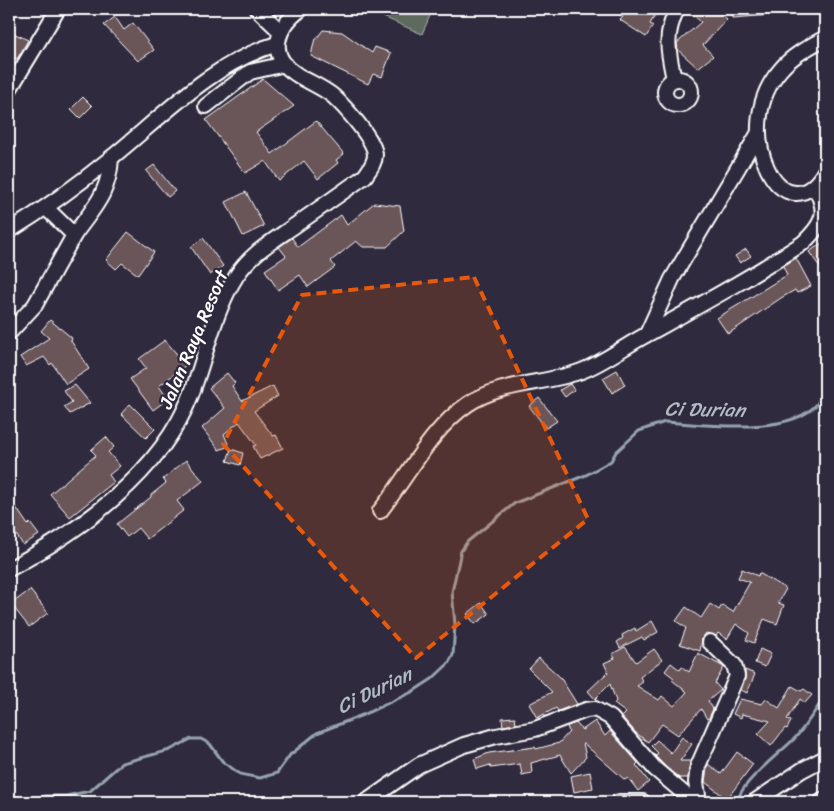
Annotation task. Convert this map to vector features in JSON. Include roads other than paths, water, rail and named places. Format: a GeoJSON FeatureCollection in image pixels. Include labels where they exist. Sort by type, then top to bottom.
{"type":"FeatureCollection","features":[{"type":"Feature","properties":{"kind":"street"},"geometry":{"type":"LineString","coordinates":[[9,90],[58,9]]}},
{"type":"Feature","properties":{"kind":"street"},"geometry":{"type":"LineString","coordinates":[[257,9],[279,37]]}},
{"type":"Feature","properties":{"kind":"street"},"geometry":{"type":"LineString","coordinates":[[674,79],[667,44],[670,24],[677,9]]}},
{"type":"Feature","properties":{"kind":"street"},"geometry":{"type":"LineString","coordinates":[[9,231],[46,208],[111,158],[173,105],[225,66],[262,48],[279,37],[286,20],[297,10]]}},
{"type":"Feature","properties":{"kind":"street","name":"Jalan Raya Resort"},"geometry":{"type":"LineString","coordinates":[[9,569],[79,524],[142,470],[165,444],[181,418],[227,294],[238,275],[266,246],[365,176],[373,164],[374,147],[353,118],[332,96],[295,74],[285,64],[279,37]]}},
{"type":"Feature","properties":{"kind":"street"},"geometry":{"type":"LineString","coordinates":[[647,334],[672,279],[758,134],[763,103],[780,70],[793,58],[825,38]]}},
{"type":"Feature","properties":{"kind":"street"},"geometry":{"type":"LineString","coordinates":[[206,106],[250,72],[285,64]]}},
{"type":"Feature","properties":{"kind":"street"},"geometry":{"type":"LineString","coordinates":[[758,134],[764,160],[774,182],[784,189],[804,192],[814,186],[825,171]]}},
{"type":"Feature","properties":{"kind":"street"},"geometry":{"type":"LineString","coordinates":[[9,333],[35,306],[74,235],[105,192],[109,180],[111,158]]}},
{"type":"Feature","properties":{"kind":"street"},"geometry":{"type":"LineString","coordinates":[[380,511],[439,429],[469,404],[486,395],[519,384],[581,371],[691,312],[803,243],[822,221],[822,204],[814,186]]}},
{"type":"Feature","properties":{"kind":"street"},"geometry":{"type":"LineString","coordinates":[[46,208],[74,235]]}},
{"type":"Feature","properties":{"kind":"street"},"geometry":{"type":"LineString","coordinates":[[699,802],[696,782],[698,766],[737,676],[734,665],[710,642]]}},
{"type":"Feature","properties":{"kind":"street"},"geometry":{"type":"LineString","coordinates":[[366,802],[419,765],[464,745],[496,736],[534,729],[586,710],[594,709],[612,718],[655,769],[694,802]]}},
{"type":"Feature","properties":{"kind":"street"},"geometry":{"type":"LineString","coordinates":[[754,802],[824,757]]}},
{"type":"Feature","properties":{"kind":"street"},"geometry":{"type":"LineString","coordinates":[[821,802],[825,799]]}},
{"type":"Feature","properties":{"kind":"street"},"geometry":{"type":"LineString","coordinates":[[619,802],[643,802]]}},
{"type":"Feature","properties":{"kind":"waterway","name":"Ci Durian"},"geometry":{"type":"LineString","coordinates":[[33,802],[45,796],[66,796],[90,791],[122,763],[170,750],[191,739],[201,739],[210,744],[223,762],[240,774],[260,778],[277,773],[290,755],[317,733],[365,714],[412,692],[432,679],[448,664],[453,655],[455,624],[452,592],[461,551],[467,542],[515,503],[586,475],[611,461],[616,452],[639,431],[665,422],[745,426],[767,425],[787,421],[804,414],[817,404],[825,391]]}},
{"type":"Feature","properties":{"kind":"waterway"},"geometry":{"type":"LineString","coordinates":[[738,802],[745,786],[796,737],[825,696]]}}]}
